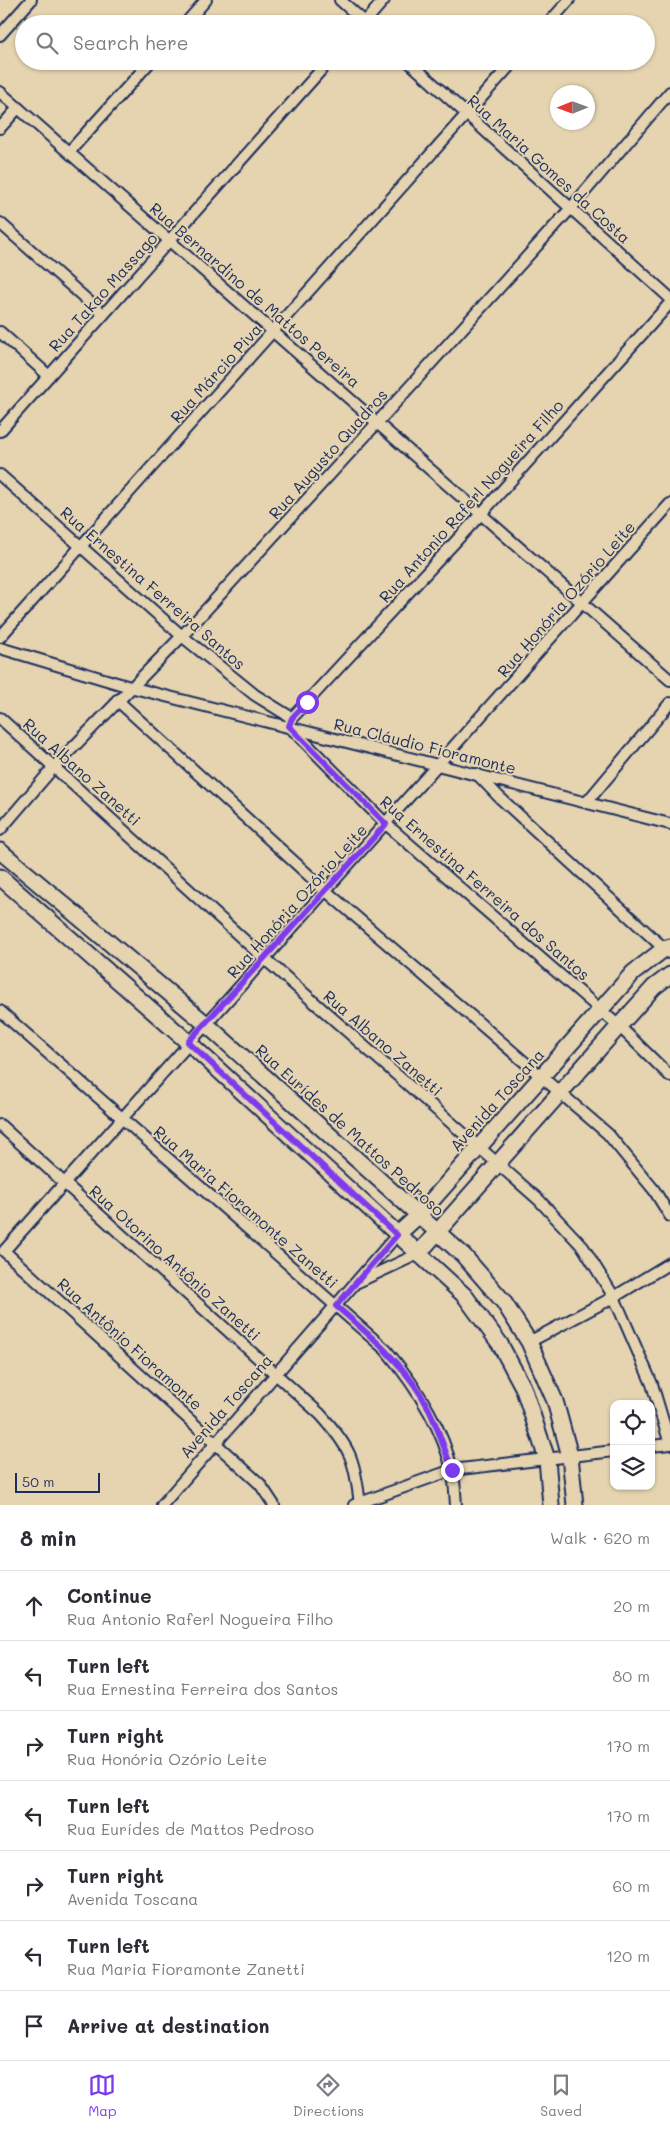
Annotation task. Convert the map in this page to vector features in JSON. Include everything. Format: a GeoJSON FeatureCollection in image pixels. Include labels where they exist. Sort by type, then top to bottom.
{"type":"FeatureCollection","features":[{"type":"Feature","properties":{"kind":"street"},"geometry":{"type":"LineString","coordinates":[[18,15],[31,0]]}},
{"type":"Feature","properties":{"kind":"street"},"geometry":{"type":"LineString","coordinates":[[193,15],[206,0]]}},
{"type":"Feature","properties":{"kind":"street"},"geometry":{"type":"LineString","coordinates":[[340,0],[356,15]]}},
{"type":"Feature","properties":{"kind":"street"},"geometry":{"type":"LineString","coordinates":[[372,15],[384,0]]}},
{"type":"Feature","properties":{"kind":"street"},"geometry":{"type":"LineString","coordinates":[[556,15],[569,0]]}},
{"type":"Feature","properties":{"kind":"street"},"geometry":{"type":"LineString","coordinates":[[0,35],[15,18]]}},
{"type":"Feature","properties":{"kind":"street"},"geometry":{"type":"LineString","coordinates":[[69,152],[143,70]]}},
{"type":"Feature","properties":{"kind":"street","name":"Rua Takao Massago"},"geometry":{"type":"LineString","coordinates":[[0,430],[321,70]]}},
{"type":"Feature","properties":{"kind":"street","name":"Rua Maria Gomes da Costa"},"geometry":{"type":"LineString","coordinates":[[418,70],[670,298]]}},
{"type":"Feature","properties":{"kind":"street","name":"Rua Márcio Piva"},"geometry":{"type":"LineString","coordinates":[[0,637],[506,70]]}},
{"type":"Feature","properties":{"kind":"street","name":"Rua Bernardino de Mattos Pereira"},"geometry":{"type":"LineString","coordinates":[[0,92],[670,680]]}},
{"type":"Feature","properties":{"kind":"street","name":"Rua Augusto Quadros"},"geometry":{"type":"LineString","coordinates":[[0,830],[54,767],[117,700],[182,636],[378,423],[570,208],[670,92]]}},
{"type":"Feature","properties":{"kind":"street"},"geometry":{"type":"LineString","coordinates":[[0,128],[18,108]]}},
{"type":"Feature","properties":{"kind":"street"},"geometry":{"type":"LineString","coordinates":[[0,223],[103,314]]}},
{"type":"Feature","properties":{"kind":"street","name":"Rua Antonio Raferl Nogueira Filho"},"geometry":{"type":"LineString","coordinates":[[291,722],[481,514],[670,302]]}},
{"type":"Feature","properties":{"kind":"street"},"geometry":{"type":"LineString","coordinates":[[0,332],[49,376]]}},
{"type":"Feature","properties":{"kind":"street","name":"Rua Ernestina Ferreira Santos"},"geometry":{"type":"LineString","coordinates":[[0,475],[182,636],[291,722]]}},
{"type":"Feature","properties":{"kind":"street","name":"Rua Honória Ozório Leite"},"geometry":{"type":"LineString","coordinates":[[4,1251],[123,1119],[188,1042],[266,959],[440,765],[670,504]]}},
{"type":"Feature","properties":{"kind":"street","name":"Rua Cláudio Fioramonte"},"geometry":{"type":"LineString","coordinates":[[0,648],[130,687],[291,722],[440,765],[670,824]]}},
{"type":"Feature","properties":{"kind":"street"},"geometry":{"type":"LineString","coordinates":[[117,700],[326,891],[608,1134],[654,1190],[670,1216]]}},
{"type":"Feature","properties":{"kind":"street"},"geometry":{"type":"LineString","coordinates":[[587,802],[670,703]]}},
{"type":"Feature","properties":{"kind":"street","name":"Rua Albano Zanetti"},"geometry":{"type":"LineString","coordinates":[[0,718],[266,959],[539,1200],[583,1247],[614,1297],[652,1384],[670,1444]]}},
{"type":"Feature","properties":{"kind":"street","name":"Rua Ernestina Ferreira dos Santos"},"geometry":{"type":"LineString","coordinates":[[291,722],[386,824],[619,1026],[670,1076]]}},
{"type":"Feature","properties":{"kind":"street"},"geometry":{"type":"LineString","coordinates":[[477,774],[499,797],[668,950]]}},
{"type":"Feature","properties":{"kind":"street","name":"Rua Eurídes de Mattos Pedroso"},"geometry":{"type":"LineString","coordinates":[[0,850],[206,1024],[463,1255],[503,1301],[529,1342],[555,1401],[570,1456],[576,1505]]}},
{"type":"Feature","properties":{"kind":"street"},"geometry":{"type":"LineString","coordinates":[[0,877],[188,1042],[465,1296],[500,1344],[523,1387],[547,1459],[551,1505]]}},
{"type":"Feature","properties":{"kind":"street","name":"Avenida Toscana"},"geometry":{"type":"LineString","coordinates":[[162,1505],[397,1235],[418,1216],[600,1010],[634,973],[668,950]]}},
{"type":"Feature","properties":{"kind":"street","name":"Avenida Toscana"},"geometry":{"type":"LineString","coordinates":[[355,1284],[418,1254],[654,987],[670,975]]}},
{"type":"Feature","properties":{"kind":"street","name":"Rua Maria Fioramonte Zanetti"},"geometry":{"type":"LineString","coordinates":[[0,1011],[386,1350],[407,1375],[434,1420],[452,1470],[456,1505]]}},
{"type":"Feature","properties":{"kind":"street","name":"Rua Otorino Antônio Zanetti"},"geometry":{"type":"LineString","coordinates":[[0,1125],[320,1414],[348,1447],[355,1469],[358,1504]]}},
{"type":"Feature","properties":{"kind":"street","name":"Rua Antônio Fioramonte"},"geometry":{"type":"LineString","coordinates":[[4,1251],[260,1484],[274,1505]]}},
{"type":"Feature","properties":{"kind":"street"},"geometry":{"type":"LineString","coordinates":[[529,1342],[614,1297],[670,1263]]}},
{"type":"Feature","properties":{"kind":"street"},"geometry":{"type":"LineString","coordinates":[[655,1446],[670,1444]]}},
{"type":"Feature","properties":{"kind":"street"},"geometry":{"type":"LineString","coordinates":[[358,1504],[452,1470],[610,1451]]}},
{"type":"Feature","properties":{"kind":"route"},"geometry":{"type":"LineString","coordinates":[[307,702],[292,718],[289,726],[386,824],[266,959],[188,1042],[397,1235],[336,1306],[386,1350],[407,1375],[434,1420],[452,1470]]}}]}
